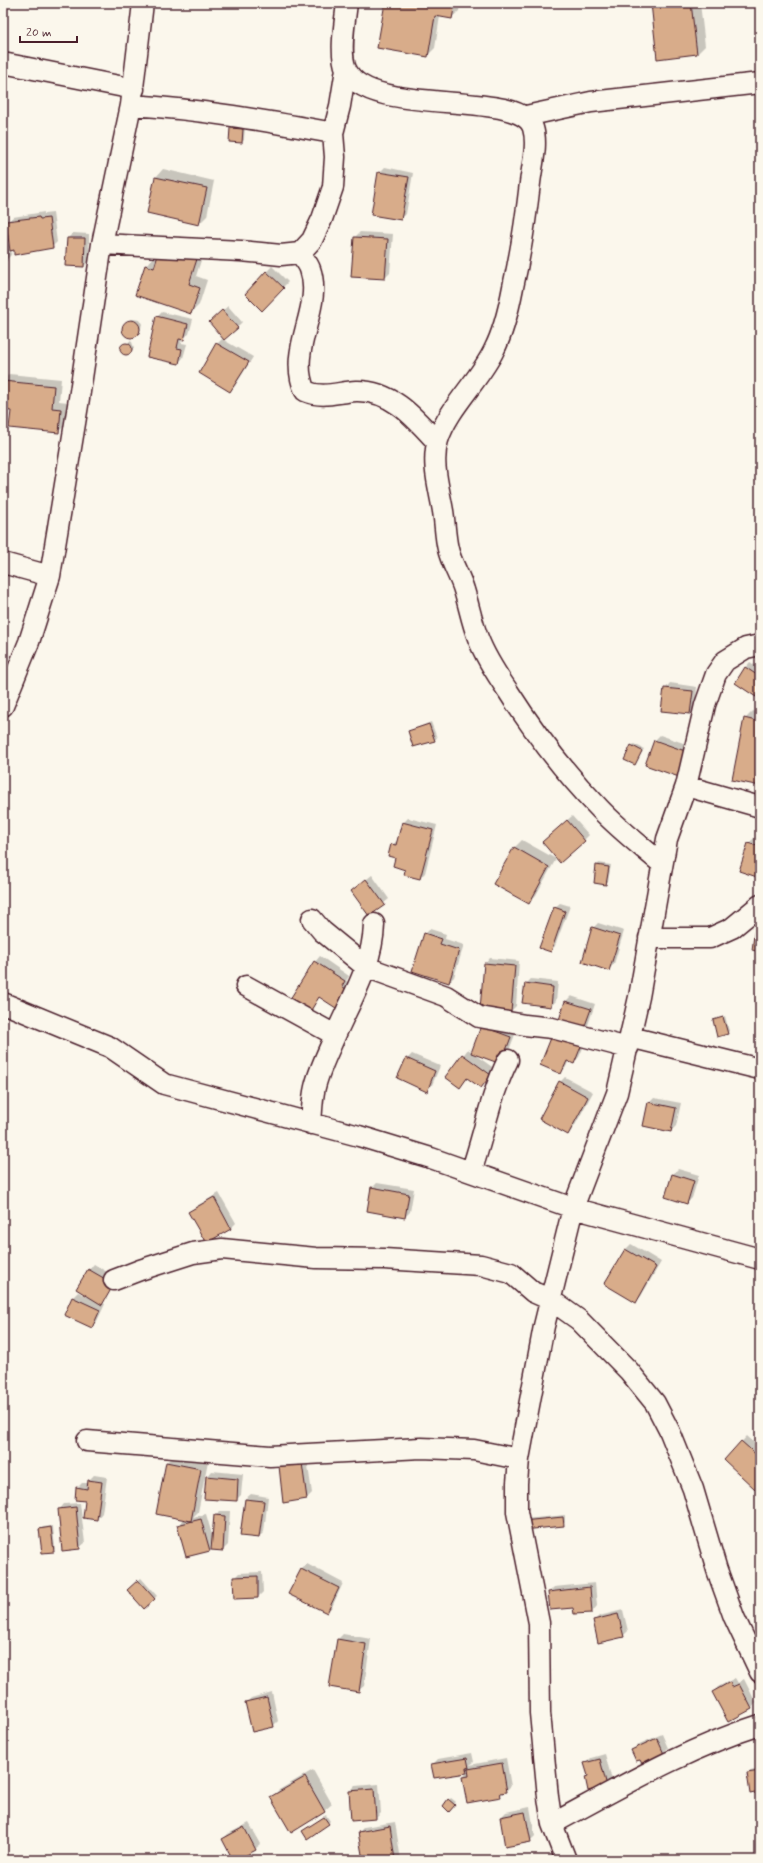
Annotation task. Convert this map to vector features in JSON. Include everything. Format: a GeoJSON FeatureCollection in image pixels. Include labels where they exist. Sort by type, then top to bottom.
{"type":"FeatureCollection","features":[{"type":"Feature","properties":{"kind":"street"},"geometry":{"type":"LineString","coordinates":[[3,706],[29,642],[50,576],[78,405],[102,244],[133,97],[143,3]]}},
{"type":"Feature","properties":{"kind":"street"},"geometry":{"type":"LineString","coordinates":[[102,244],[241,251],[281,255],[300,253],[312,240],[322,219],[333,187],[335,157],[333,133],[340,106],[346,69],[344,36],[347,3]]}},
{"type":"Feature","properties":{"kind":"street"},"geometry":{"type":"LineString","coordinates":[[3,63],[133,97],[161,107],[333,133]]}},
{"type":"Feature","properties":{"kind":"street"},"geometry":{"type":"LineString","coordinates":[[346,69],[359,85],[383,93],[431,101],[511,109],[526,116],[533,127],[534,147],[520,253],[507,317],[494,351],[457,406],[437,442],[435,472],[443,511],[448,551],[464,588],[478,639],[494,670],[518,708],[599,808],[662,864]]}},
{"type":"Feature","properties":{"kind":"street"},"geometry":{"type":"LineString","coordinates":[[526,116],[591,102],[760,83]]}},
{"type":"Feature","properties":{"kind":"street"},"geometry":{"type":"LineString","coordinates":[[300,253],[310,269],[312,283],[311,304],[301,345],[299,363],[300,380],[305,391],[316,396],[357,391],[387,397],[415,418],[437,442]]}},
{"type":"Feature","properties":{"kind":"street"},"geometry":{"type":"LineString","coordinates":[[3,563],[50,576]]}},
{"type":"Feature","properties":{"kind":"street"},"geometry":{"type":"LineString","coordinates":[[566,1860],[552,1824],[540,1713],[539,1623],[517,1512],[519,1459],[544,1326],[574,1208],[617,1093],[640,996],[667,840],[686,786],[705,705],[716,674],[725,661],[746,648],[760,645]]}},
{"type":"Feature","properties":{"kind":"street"},"geometry":{"type":"LineString","coordinates":[[686,786],[760,807]]}},
{"type":"Feature","properties":{"kind":"street"},"geometry":{"type":"LineString","coordinates":[[649,938],[710,938],[732,928],[760,906]]}},
{"type":"Feature","properties":{"kind":"street"},"geometry":{"type":"LineString","coordinates":[[312,919],[322,931],[366,967],[446,996],[479,1017],[552,1028],[760,1069]]}},
{"type":"Feature","properties":{"kind":"street"},"geometry":{"type":"LineString","coordinates":[[310,1124],[315,1087],[335,1035],[366,967],[374,938],[374,924]]}},
{"type":"Feature","properties":{"kind":"street"},"geometry":{"type":"LineString","coordinates":[[246,986],[335,1035]]}},
{"type":"Feature","properties":{"kind":"street"},"geometry":{"type":"LineString","coordinates":[[3,1003],[110,1047],[164,1084],[310,1124],[360,1136],[471,1172],[574,1208],[760,1259]]}},
{"type":"Feature","properties":{"kind":"street"},"geometry":{"type":"LineString","coordinates":[[471,1172],[482,1137],[493,1093],[508,1060]]}},
{"type":"Feature","properties":{"kind":"street"},"geometry":{"type":"LineString","coordinates":[[114,1280],[193,1253],[222,1249],[316,1258],[384,1259],[481,1265],[511,1273],[533,1292],[551,1300],[584,1325],[629,1371],[655,1403],[670,1432],[692,1489],[734,1617],[760,1672]]}},
{"type":"Feature","properties":{"kind":"street"},"geometry":{"type":"LineString","coordinates":[[87,1441],[270,1456],[421,1448],[474,1450],[519,1459]]}},
{"type":"Feature","properties":{"kind":"street"},"geometry":{"type":"LineString","coordinates":[[552,1824],[652,1770],[734,1734],[760,1725]]}},
{"type":"Feature","properties":{"kind":"building"},"geometry":{"type":"Polygon","coordinates":[[[268,3],[285,3],[285,6],[268,3]]]}},
{"type":"Feature","properties":{"kind":"building"},"geometry":{"type":"Polygon","coordinates":[[[385,3],[455,3],[452,19],[435,16],[428,57],[377,48],[385,3]]]}},
{"type":"Feature","properties":{"kind":"building"},"geometry":{"type":"Polygon","coordinates":[[[651,3],[691,3],[697,54],[657,59],[651,3]]]}},
{"type":"Feature","properties":{"kind":"building"},"geometry":{"type":"Polygon","coordinates":[[[230,128],[243,129],[242,143],[229,142],[230,128]]]}},
{"type":"Feature","properties":{"kind":"building"},"geometry":{"type":"Polygon","coordinates":[[[378,172],[409,177],[401,220],[371,215],[378,172]]]}},
{"type":"Feature","properties":{"kind":"building"},"geometry":{"type":"Polygon","coordinates":[[[155,177],[207,188],[199,225],[147,213],[155,177]]]}},
{"type":"Feature","properties":{"kind":"building"},"geometry":{"type":"Polygon","coordinates":[[[39,217],[40,219],[49,218],[53,248],[14,255],[14,250],[10,251],[6,221],[39,217]]]}},
{"type":"Feature","properties":{"kind":"building"},"geometry":{"type":"Polygon","coordinates":[[[354,237],[388,239],[385,279],[351,277],[354,237]]]}},
{"type":"Feature","properties":{"kind":"building"},"geometry":{"type":"Polygon","coordinates":[[[67,238],[85,238],[84,267],[65,266],[67,238]]]}},
{"type":"Feature","properties":{"kind":"building"},"geometry":{"type":"Polygon","coordinates":[[[3,249],[7,249],[6,261],[3,261],[3,249]]]}},
{"type":"Feature","properties":{"kind":"building"},"geometry":{"type":"Polygon","coordinates":[[[159,252],[197,259],[189,284],[200,288],[191,314],[135,295],[145,265],[154,268],[159,252]]]}},
{"type":"Feature","properties":{"kind":"building"},"geometry":{"type":"Polygon","coordinates":[[[266,271],[284,288],[262,311],[245,294],[266,271]]]}},
{"type":"Feature","properties":{"kind":"building"},"geometry":{"type":"Polygon","coordinates":[[[222,310],[238,328],[224,340],[209,322],[222,310]]]}},
{"type":"Feature","properties":{"kind":"building"},"geometry":{"type":"Polygon","coordinates":[[[156,316],[188,324],[184,340],[179,339],[177,348],[182,349],[179,364],[147,357],[156,316]]]}},
{"type":"Feature","properties":{"kind":"building"},"geometry":{"type":"Polygon","coordinates":[[[131,320],[137,323],[140,329],[137,335],[131,338],[125,335],[122,329],[125,323],[131,320]]]}},
{"type":"Feature","properties":{"kind":"building"},"geometry":{"type":"Polygon","coordinates":[[[124,343],[128,343],[132,349],[128,355],[124,355],[120,351],[120,347],[124,343]]]}},
{"type":"Feature","properties":{"kind":"building"},"geometry":{"type":"Polygon","coordinates":[[[216,343],[249,362],[230,392],[199,373],[216,343]]]}},
{"type":"Feature","properties":{"kind":"building"},"geometry":{"type":"Polygon","coordinates":[[[3,381],[54,386],[52,408],[61,409],[59,433],[9,428],[11,411],[3,410],[3,381]]]}},
{"type":"Feature","properties":{"kind":"building"},"geometry":{"type":"Polygon","coordinates":[[[745,667],[760,677],[760,690],[756,697],[735,683],[745,667]]]}},
{"type":"Feature","properties":{"kind":"building"},"geometry":{"type":"Polygon","coordinates":[[[664,688],[693,691],[690,714],[661,711],[664,688]]]}},
{"type":"Feature","properties":{"kind":"building"},"geometry":{"type":"Polygon","coordinates":[[[744,718],[760,722],[760,786],[732,780],[744,718]]]}},
{"type":"Feature","properties":{"kind":"building"},"geometry":{"type":"Polygon","coordinates":[[[429,724],[435,741],[413,747],[408,731],[429,724]]]}},
{"type":"Feature","properties":{"kind":"building"},"geometry":{"type":"Polygon","coordinates":[[[654,740],[688,752],[679,777],[645,765],[654,740]]]}},
{"type":"Feature","properties":{"kind":"building"},"geometry":{"type":"Polygon","coordinates":[[[631,745],[642,751],[635,765],[624,760],[631,745]]]}},
{"type":"Feature","properties":{"kind":"building"},"geometry":{"type":"Polygon","coordinates":[[[567,820],[585,841],[560,863],[542,842],[567,820]]]}},
{"type":"Feature","properties":{"kind":"building"},"geometry":{"type":"Polygon","coordinates":[[[402,822],[433,830],[420,879],[404,875],[405,870],[393,866],[395,858],[388,856],[391,844],[396,845],[402,822]]]}},
{"type":"Feature","properties":{"kind":"building"},"geometry":{"type":"Polygon","coordinates":[[[748,843],[760,847],[760,878],[739,871],[748,843]]]}},
{"type":"Feature","properties":{"kind":"building"},"geometry":{"type":"Polygon","coordinates":[[[514,847],[549,867],[529,904],[493,884],[514,847]]]}},
{"type":"Feature","properties":{"kind":"building"},"geometry":{"type":"Polygon","coordinates":[[[596,865],[609,867],[606,885],[594,883],[596,865]]]}},
{"type":"Feature","properties":{"kind":"building"},"geometry":{"type":"Polygon","coordinates":[[[366,879],[385,905],[369,916],[351,891],[366,879]]]}},
{"type":"Feature","properties":{"kind":"building"},"geometry":{"type":"Polygon","coordinates":[[[554,907],[565,911],[551,952],[539,948],[554,907]]]}},
{"type":"Feature","properties":{"kind":"building"},"geometry":{"type":"Polygon","coordinates":[[[756,920],[760,921],[760,952],[752,950],[756,920]]]}},
{"type":"Feature","properties":{"kind":"building"},"geometry":{"type":"Polygon","coordinates":[[[592,927],[620,936],[609,971],[582,962],[592,927]]]}},
{"type":"Feature","properties":{"kind":"building"},"geometry":{"type":"Polygon","coordinates":[[[424,933],[442,939],[440,944],[459,950],[449,983],[412,971],[424,933]]]}},
{"type":"Feature","properties":{"kind":"building"},"geometry":{"type":"Polygon","coordinates":[[[314,961],[345,981],[342,986],[347,990],[336,1008],[319,997],[310,1012],[290,999],[314,961]]]}},
{"type":"Feature","properties":{"kind":"building"},"geometry":{"type":"Polygon","coordinates":[[[484,963],[515,966],[511,1012],[480,1009],[484,963]]]}},
{"type":"Feature","properties":{"kind":"building"},"geometry":{"type":"Polygon","coordinates":[[[525,983],[553,987],[551,1007],[522,1003],[525,983]]]}},
{"type":"Feature","properties":{"kind":"building"},"geometry":{"type":"Polygon","coordinates":[[[758,988],[760,988],[760,1006],[755,1004],[758,988]]]}},
{"type":"Feature","properties":{"kind":"building"},"geometry":{"type":"Polygon","coordinates":[[[565,1001],[591,1009],[583,1031],[558,1023],[565,1001]]]}},
{"type":"Feature","properties":{"kind":"building"},"geometry":{"type":"Polygon","coordinates":[[[723,1017],[728,1034],[717,1037],[713,1020],[723,1017]]]}},
{"type":"Feature","properties":{"kind":"building"},"geometry":{"type":"Polygon","coordinates":[[[481,1026],[511,1037],[501,1064],[471,1053],[481,1026]]]}},
{"type":"Feature","properties":{"kind":"building"},"geometry":{"type":"Polygon","coordinates":[[[553,1033],[582,1044],[574,1064],[567,1061],[561,1074],[540,1065],[553,1033]]]}},
{"type":"Feature","properties":{"kind":"building"},"geometry":{"type":"Polygon","coordinates":[[[462,1054],[491,1075],[481,1088],[467,1078],[460,1088],[445,1077],[462,1054]]]}},
{"type":"Feature","properties":{"kind":"building"},"geometry":{"type":"Polygon","coordinates":[[[406,1058],[435,1071],[427,1092],[397,1078],[406,1058]]]}},
{"type":"Feature","properties":{"kind":"building"},"geometry":{"type":"Polygon","coordinates":[[[559,1081],[588,1097],[568,1135],[539,1119],[559,1081]]]}},
{"type":"Feature","properties":{"kind":"building"},"geometry":{"type":"Polygon","coordinates":[[[648,1102],[676,1108],[671,1132],[643,1126],[648,1102]]]}},
{"type":"Feature","properties":{"kind":"building"},"geometry":{"type":"Polygon","coordinates":[[[672,1174],[694,1181],[687,1204],[665,1197],[672,1174]]]}},
{"type":"Feature","properties":{"kind":"building"},"geometry":{"type":"Polygon","coordinates":[[[371,1187],[409,1194],[405,1218],[367,1211],[371,1187]]]}},
{"type":"Feature","properties":{"kind":"building"},"geometry":{"type":"Polygon","coordinates":[[[214,1197],[231,1229],[206,1243],[188,1212],[214,1197]]]}},
{"type":"Feature","properties":{"kind":"building"},"geometry":{"type":"Polygon","coordinates":[[[625,1249],[656,1267],[636,1303],[604,1284],[625,1249]]]}},
{"type":"Feature","properties":{"kind":"building"},"geometry":{"type":"Polygon","coordinates":[[[88,1269],[114,1284],[102,1305],[76,1289],[88,1269]]]}},
{"type":"Feature","properties":{"kind":"building"},"geometry":{"type":"Polygon","coordinates":[[[72,1297],[100,1310],[92,1328],[64,1315],[72,1297]]]}},
{"type":"Feature","properties":{"kind":"building"},"geometry":{"type":"Polygon","coordinates":[[[741,1441],[760,1458],[760,1483],[755,1489],[724,1460],[741,1441]]]}},
{"type":"Feature","properties":{"kind":"building"},"geometry":{"type":"Polygon","coordinates":[[[166,1462],[201,1469],[191,1521],[156,1514],[166,1462]]]}},
{"type":"Feature","properties":{"kind":"building"},"geometry":{"type":"Polygon","coordinates":[[[302,1463],[307,1499],[283,1503],[279,1466],[302,1463]]]}},
{"type":"Feature","properties":{"kind":"building"},"geometry":{"type":"Polygon","coordinates":[[[206,1476],[238,1479],[237,1501],[204,1499],[206,1476]]]}},
{"type":"Feature","properties":{"kind":"building"},"geometry":{"type":"Polygon","coordinates":[[[88,1480],[102,1482],[97,1520],[83,1518],[85,1501],[75,1500],[76,1487],[87,1489],[88,1480]]]}},
{"type":"Feature","properties":{"kind":"building"},"geometry":{"type":"Polygon","coordinates":[[[245,1499],[264,1501],[259,1538],[240,1536],[245,1499]]]}},
{"type":"Feature","properties":{"kind":"building"},"geometry":{"type":"Polygon","coordinates":[[[76,1507],[80,1549],[62,1551],[58,1509],[76,1507]]]}},
{"type":"Feature","properties":{"kind":"building"},"geometry":{"type":"Polygon","coordinates":[[[214,1515],[225,1516],[223,1551],[211,1550],[214,1515]]]}},
{"type":"Feature","properties":{"kind":"building"},"geometry":{"type":"Polygon","coordinates":[[[563,1517],[564,1526],[523,1530],[522,1521],[563,1517]]]}},
{"type":"Feature","properties":{"kind":"building"},"geometry":{"type":"Polygon","coordinates":[[[201,1519],[210,1551],[186,1557],[177,1525],[201,1519]]]}},
{"type":"Feature","properties":{"kind":"building"},"geometry":{"type":"Polygon","coordinates":[[[51,1527],[54,1552],[42,1553],[39,1529],[51,1527]]]}},
{"type":"Feature","properties":{"kind":"building"},"geometry":{"type":"Polygon","coordinates":[[[301,1569],[339,1588],[327,1613],[288,1594],[301,1569]]]}},
{"type":"Feature","properties":{"kind":"building"},"geometry":{"type":"Polygon","coordinates":[[[258,1576],[258,1598],[234,1599],[233,1577],[258,1576]]]}},
{"type":"Feature","properties":{"kind":"building"},"geometry":{"type":"Polygon","coordinates":[[[138,1580],[155,1599],[144,1609],[127,1590],[138,1580]]]}},
{"type":"Feature","properties":{"kind":"building"},"geometry":{"type":"Polygon","coordinates":[[[590,1587],[592,1613],[574,1614],[573,1608],[550,1610],[548,1592],[590,1587]]]}},
{"type":"Feature","properties":{"kind":"building"},"geometry":{"type":"Polygon","coordinates":[[[618,1614],[624,1637],[598,1643],[593,1620],[618,1614]]]}},
{"type":"Feature","properties":{"kind":"building"},"geometry":{"type":"Polygon","coordinates":[[[337,1639],[366,1644],[359,1692],[329,1687],[337,1639]]]}},
{"type":"Feature","properties":{"kind":"building"},"geometry":{"type":"Polygon","coordinates":[[[730,1682],[732,1687],[739,1684],[752,1709],[728,1722],[712,1692],[730,1682]]]}},
{"type":"Feature","properties":{"kind":"building"},"geometry":{"type":"Polygon","coordinates":[[[267,1697],[274,1727],[252,1732],[245,1702],[267,1697]]]}},
{"type":"Feature","properties":{"kind":"building"},"geometry":{"type":"Polygon","coordinates":[[[657,1738],[664,1754],[642,1764],[640,1760],[636,1761],[631,1750],[657,1738]]]}},
{"type":"Feature","properties":{"kind":"building"},"geometry":{"type":"Polygon","coordinates":[[[467,1758],[469,1768],[466,1768],[467,1773],[434,1778],[431,1764],[467,1758]]]}},
{"type":"Feature","properties":{"kind":"building"},"geometry":{"type":"Polygon","coordinates":[[[600,1759],[607,1786],[588,1791],[585,1777],[588,1776],[584,1763],[600,1759]]]}},
{"type":"Feature","properties":{"kind":"building"},"geometry":{"type":"Polygon","coordinates":[[[502,1763],[507,1792],[500,1793],[501,1797],[467,1803],[462,1777],[469,1776],[468,1769],[502,1763]]]}},
{"type":"Feature","properties":{"kind":"building"},"geometry":{"type":"Polygon","coordinates":[[[760,1771],[760,1792],[750,1794],[747,1773],[760,1771]]]}},
{"type":"Feature","properties":{"kind":"building"},"geometry":{"type":"Polygon","coordinates":[[[305,1777],[325,1812],[291,1833],[270,1797],[305,1777]]]}},
{"type":"Feature","properties":{"kind":"building"},"geometry":{"type":"Polygon","coordinates":[[[374,1789],[376,1819],[351,1821],[349,1791],[374,1789]]]}},
{"type":"Feature","properties":{"kind":"building"},"geometry":{"type":"Polygon","coordinates":[[[448,1799],[455,1805],[449,1812],[443,1806],[448,1799]]]}},
{"type":"Feature","properties":{"kind":"building"},"geometry":{"type":"Polygon","coordinates":[[[525,1812],[531,1842],[505,1847],[500,1817],[525,1812]]]}},
{"type":"Feature","properties":{"kind":"building"},"geometry":{"type":"Polygon","coordinates":[[[324,1817],[329,1824],[307,1839],[302,1831],[324,1817]]]}},
{"type":"Feature","properties":{"kind":"building"},"geometry":{"type":"Polygon","coordinates":[[[390,1826],[395,1860],[363,1860],[358,1832],[390,1826]]]}},
{"type":"Feature","properties":{"kind":"building"},"geometry":{"type":"Polygon","coordinates":[[[244,1827],[256,1850],[237,1860],[233,1860],[222,1839],[244,1827]]]}}]}
